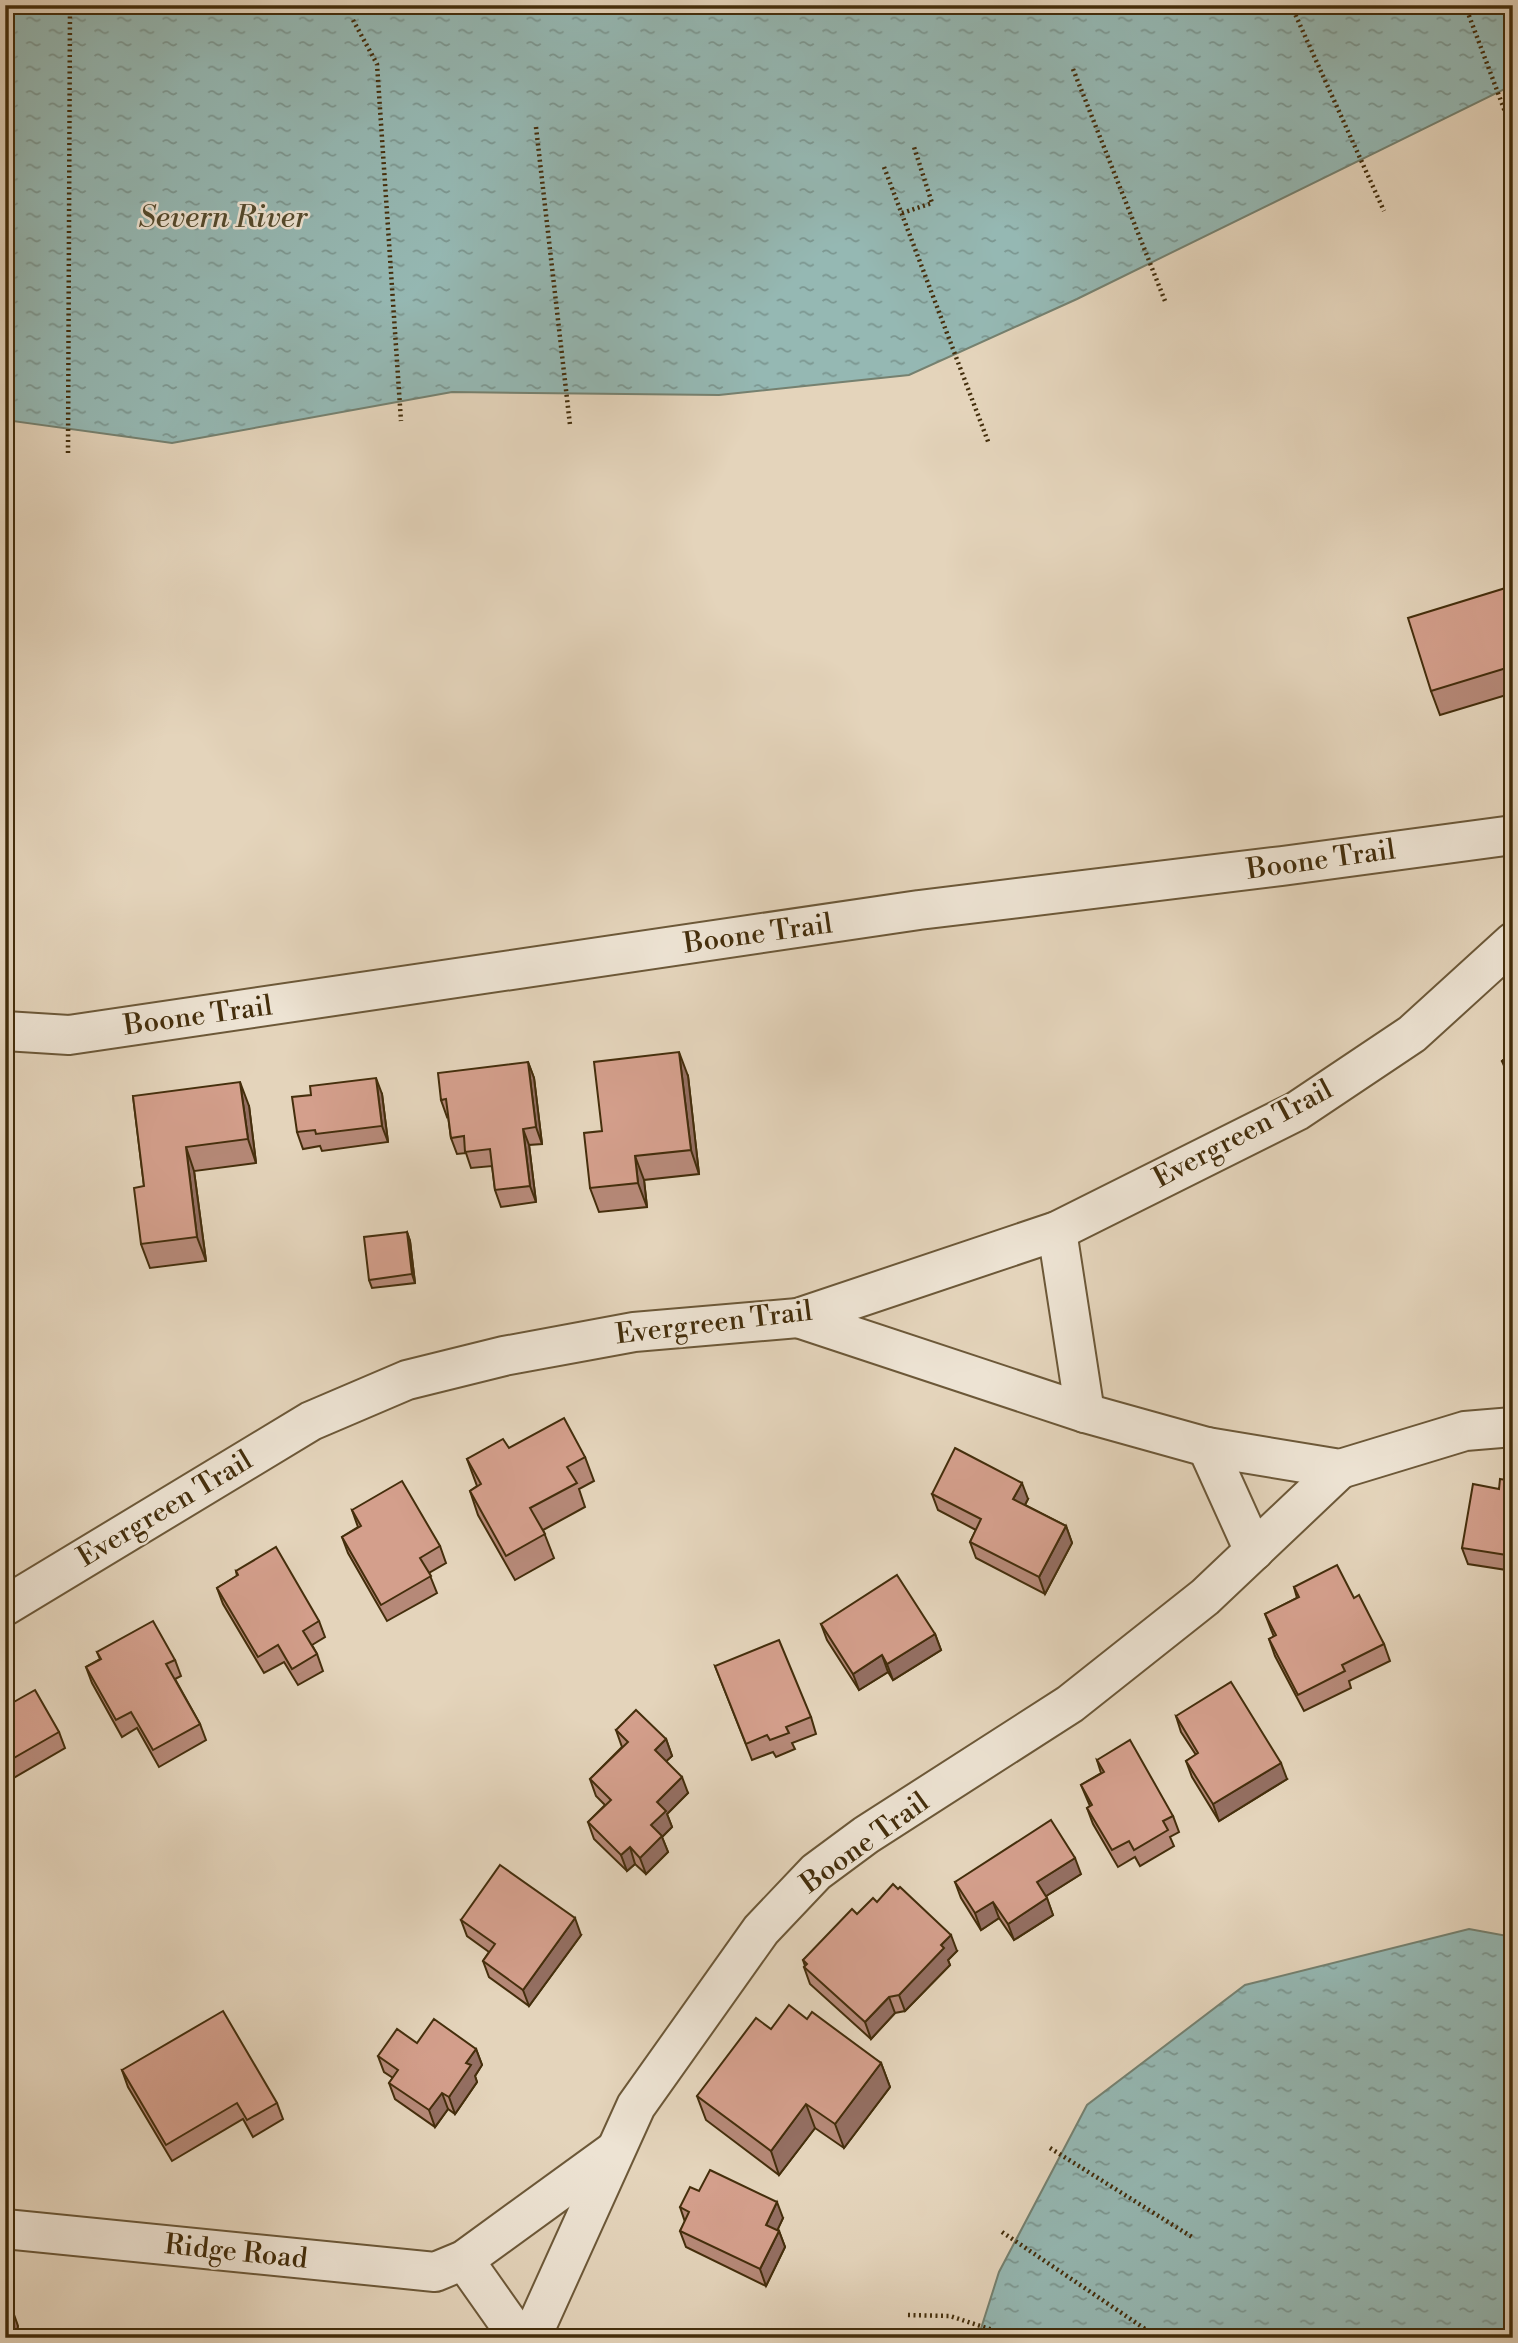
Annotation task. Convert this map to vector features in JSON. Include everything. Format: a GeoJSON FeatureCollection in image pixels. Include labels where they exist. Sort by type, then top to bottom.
{"type":"FeatureCollection","features":[{"type":"Feature","properties":{"kind":"street","name":"Boone Trail"},"geometry":{"type":"LineString","coordinates":[[5,1031],[69,1035],[919,910],[1269,868],[1513,835]]}},
{"type":"Feature","properties":{"kind":"street","name":"Evergreen Trail"},"geometry":{"type":"LineString","coordinates":[[5,1606],[311,1421],[407,1380],[504,1356],[634,1332],[798,1318],[1057,1231],[1297,1111],[1412,1034],[1513,942]]}},
{"type":"Feature","properties":{"kind":"street"},"geometry":{"type":"LineString","coordinates":[[1057,1231],[1085,1413]]}},
{"type":"Feature","properties":{"kind":"street","name":"Boone Trail"},"geometry":{"type":"LineString","coordinates":[[798,1318],[1085,1413],[1207,1447],[1340,1469],[1465,1431],[1513,1427]]}},
{"type":"Feature","properties":{"kind":"street"},"geometry":{"type":"LineString","coordinates":[[1207,1447],[1254,1551]]}},
{"type":"Feature","properties":{"kind":"street","name":"Boone Trail"},"geometry":{"type":"LineString","coordinates":[[531,2338],[636,2106],[761,1930],[816,1872],[866,1836],[1070,1704],[1205,1597],[1340,1469]]}},
{"type":"Feature","properties":{"kind":"street","name":"Ridge Road"},"geometry":{"type":"LineString","coordinates":[[5,2229],[435,2272],[464,2260],[617,2149]]}},
{"type":"Feature","properties":{"kind":"street"},"geometry":{"type":"LineString","coordinates":[[464,2260],[519,2338]]}},
{"type":"Feature","properties":{"kind":"path"},"geometry":{"type":"LineString","coordinates":[[68,453],[70,5]]}},
{"type":"Feature","properties":{"kind":"path"},"geometry":{"type":"LineString","coordinates":[[1291,5],[1384,211]]}},
{"type":"Feature","properties":{"kind":"path"},"geometry":{"type":"LineString","coordinates":[[1465,5],[1513,133]]}},
{"type":"Feature","properties":{"kind":"path"},"geometry":{"type":"LineString","coordinates":[[353,20],[377,64],[401,421]]}},
{"type":"Feature","properties":{"kind":"path"},"geometry":{"type":"LineString","coordinates":[[1073,69],[1165,300]]}},
{"type":"Feature","properties":{"kind":"path"},"geometry":{"type":"LineString","coordinates":[[536,127],[570,425]]}},
{"type":"Feature","properties":{"kind":"path"},"geometry":{"type":"LineString","coordinates":[[902,213],[932,203],[914,147]]}},
{"type":"Feature","properties":{"kind":"path"},"geometry":{"type":"LineString","coordinates":[[884,167],[989,444]]}},
{"type":"Feature","properties":{"kind":"path"},"geometry":{"type":"LineString","coordinates":[[1050,2148],[1192,2237]]}},
{"type":"Feature","properties":{"kind":"path"},"geometry":{"type":"LineString","coordinates":[[1002,2232],[1154,2335]]}},
{"type":"Feature","properties":{"kind":"path"},"geometry":{"type":"LineString","coordinates":[[908,2315],[950,2316],[1017,2338]]}},
{"type":"Feature","properties":{"kind":"water","name":"Severn River"},"geometry":{"type":"Polygon","coordinates":[[[5,5],[1513,5],[1513,85],[1077,299],[909,375],[719,395],[452,392],[172,443],[5,420],[5,5]]]}},
{"type":"Feature","properties":{"kind":"water"},"geometry":{"type":"Polygon","coordinates":[[[1469,1929],[1513,1937],[1513,2338],[978,2338],[999,2272],[1087,2105],[1245,1985],[1469,1929]]]}},
{"type":"Feature","properties":{"kind":"building"},"geometry":{"type":"Polygon","coordinates":[[[1513,568],[1513,666],[1431,691],[1408,618],[1512,586],[1507,569],[1513,568]]]}},
{"type":"Feature","properties":{"kind":"building"},"geometry":{"type":"Polygon","coordinates":[[[679,1052],[691,1150],[635,1156],[638,1183],[590,1188],[584,1133],[602,1131],[594,1062],[679,1052]]]}},
{"type":"Feature","properties":{"kind":"building"},"geometry":{"type":"Polygon","coordinates":[[[1513,1052],[1513,1073],[1502,1061],[1513,1052]]]}},
{"type":"Feature","properties":{"kind":"building"},"geometry":{"type":"Polygon","coordinates":[[[528,1062],[536,1127],[523,1129],[530,1186],[495,1190],[490,1149],[465,1152],[464,1136],[451,1138],[446,1099],[441,1100],[438,1073],[528,1062]]]}},
{"type":"Feature","properties":{"kind":"building"},"geometry":{"type":"Polygon","coordinates":[[[376,1078],[382,1126],[316,1134],[315,1130],[297,1132],[292,1097],[311,1095],[310,1086],[376,1078]]]}},
{"type":"Feature","properties":{"kind":"building"},"geometry":{"type":"Polygon","coordinates":[[[240,1082],[248,1139],[186,1147],[197,1237],[141,1244],[134,1188],[144,1186],[133,1096],[240,1082]]]}},
{"type":"Feature","properties":{"kind":"building"},"geometry":{"type":"Polygon","coordinates":[[[407,1232],[412,1274],[369,1280],[364,1237],[407,1232]]]}},
{"type":"Feature","properties":{"kind":"building"},"geometry":{"type":"Polygon","coordinates":[[[564,1418],[585,1457],[567,1467],[577,1483],[530,1508],[545,1534],[506,1556],[470,1491],[481,1484],[467,1459],[503,1439],[509,1448],[564,1418]]]}},
{"type":"Feature","properties":{"kind":"building"},"geometry":{"type":"Polygon","coordinates":[[[955,1448],[1022,1483],[1013,1499],[1066,1526],[1039,1577],[970,1542],[981,1519],[932,1494],[955,1448]]]}},
{"type":"Feature","properties":{"kind":"building"},"geometry":{"type":"Polygon","coordinates":[[[1500,1479],[1513,1481],[1513,1556],[1462,1548],[1473,1484],[1499,1489],[1500,1479]]]}},
{"type":"Feature","properties":{"kind":"building"},"geometry":{"type":"Polygon","coordinates":[[[402,1481],[440,1546],[420,1558],[431,1576],[381,1605],[342,1537],[361,1526],[352,1510],[402,1481]]]}},
{"type":"Feature","properties":{"kind":"building"},"geometry":{"type":"Polygon","coordinates":[[[276,1547],[319,1621],[303,1631],[317,1654],[292,1669],[278,1645],[258,1657],[217,1588],[238,1575],[236,1571],[276,1547]]]}},
{"type":"Feature","properties":{"kind":"building"},"geometry":{"type":"Polygon","coordinates":[[[1337,1565],[1354,1598],[1359,1595],[1384,1644],[1342,1665],[1345,1671],[1298,1695],[1269,1639],[1276,1635],[1265,1614],[1299,1597],[1294,1587],[1337,1565]]]}},
{"type":"Feature","properties":{"kind":"building"},"geometry":{"type":"Polygon","coordinates":[[[897,1575],[935,1634],[887,1664],[882,1655],[853,1674],[821,1624],[897,1575]]]}},
{"type":"Feature","properties":{"kind":"building"},"geometry":{"type":"Polygon","coordinates":[[[153,1621],[175,1660],[166,1664],[200,1724],[153,1750],[131,1712],[116,1720],[86,1667],[101,1659],[97,1652],[153,1621]]]}},
{"type":"Feature","properties":{"kind":"building"},"geometry":{"type":"Polygon","coordinates":[[[779,1640],[811,1717],[786,1727],[789,1733],[770,1740],[767,1735],[746,1744],[715,1666],[779,1640]]]}},
{"type":"Feature","properties":{"kind":"building"},"geometry":{"type":"Polygon","coordinates":[[[1231,1682],[1281,1763],[1213,1804],[1186,1761],[1198,1753],[1176,1716],[1231,1682]]]}},
{"type":"Feature","properties":{"kind":"building"},"geometry":{"type":"Polygon","coordinates":[[[35,1690],[59,1732],[5,1763],[5,1707],[35,1690]]]}},
{"type":"Feature","properties":{"kind":"building"},"geometry":{"type":"Polygon","coordinates":[[[636,1710],[666,1739],[655,1750],[682,1777],[657,1802],[666,1811],[651,1825],[662,1836],[640,1858],[630,1847],[621,1855],[588,1822],[611,1800],[590,1779],[628,1742],[616,1730],[636,1710]]]}},
{"type":"Feature","properties":{"kind":"building"},"geometry":{"type":"Polygon","coordinates":[[[1130,1740],[1173,1816],[1163,1821],[1168,1830],[1134,1850],[1129,1841],[1112,1850],[1087,1808],[1092,1805],[1081,1785],[1104,1772],[1097,1760],[1130,1740]]]}},
{"type":"Feature","properties":{"kind":"building"},"geometry":{"type":"Polygon","coordinates":[[[1051,1820],[1075,1858],[1037,1882],[1047,1898],[1008,1924],[993,1902],[975,1913],[955,1882],[1051,1820]]]}},
{"type":"Feature","properties":{"kind":"building"},"geometry":{"type":"Polygon","coordinates":[[[500,1865],[575,1918],[523,1990],[483,1961],[495,1944],[461,1920],[500,1865]]]}},
{"type":"Feature","properties":{"kind":"building"},"geometry":{"type":"Polygon","coordinates":[[[893,1884],[898,1889],[900,1887],[951,1935],[941,1945],[944,1948],[899,1995],[889,1997],[865,2022],[804,1967],[807,1964],[803,1960],[852,1909],[857,1914],[873,1898],[877,1902],[893,1884]]]}},
{"type":"Feature","properties":{"kind":"building"},"geometry":{"type":"Polygon","coordinates":[[[789,2005],[807,2019],[812,2012],[881,2063],[835,2124],[806,2104],[771,2151],[697,2096],[756,2018],[771,2029],[789,2005]]]}},
{"type":"Feature","properties":{"kind":"building"},"geometry":{"type":"Polygon","coordinates":[[[223,2011],[277,2103],[247,2120],[237,2103],[166,2145],[122,2070],[223,2011]]]}},
{"type":"Feature","properties":{"kind":"building"},"geometry":{"type":"Polygon","coordinates":[[[434,2019],[476,2049],[466,2063],[471,2065],[449,2097],[442,2093],[429,2110],[389,2083],[398,2070],[378,2056],[397,2029],[417,2043],[434,2019]]]}},
{"type":"Feature","properties":{"kind":"building"},"geometry":{"type":"Polygon","coordinates":[[[710,2170],[777,2202],[766,2225],[779,2231],[760,2269],[680,2231],[689,2212],[680,2207],[690,2187],[699,2191],[710,2170]]]}},
{"type":"Feature","properties":{"kind":"building"},"geometry":{"type":"Polygon","coordinates":[[[5,2309],[12,2309],[11,2338],[5,2338],[5,2309]]]}}]}
